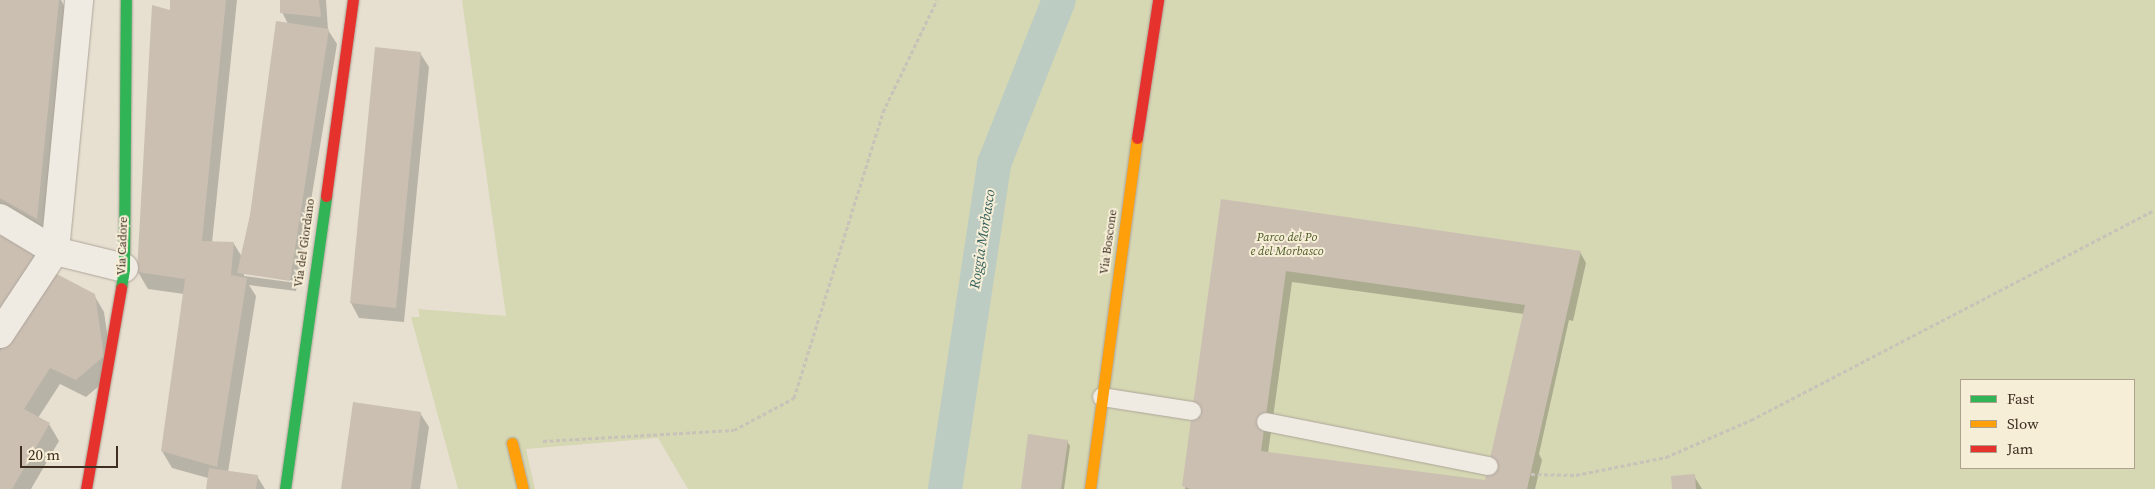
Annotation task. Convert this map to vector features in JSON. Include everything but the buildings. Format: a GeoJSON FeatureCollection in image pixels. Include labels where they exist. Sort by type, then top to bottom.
{"type":"FeatureCollection","features":[{"type":"Feature","properties":{"kind":"street"},"geometry":{"type":"LineString","coordinates":[[0,334],[55,251],[79,0]]}},
{"type":"Feature","properties":{"kind":"street","name":"Via del Giordano"},"geometry":{"type":"LineString","coordinates":[[284,489],[353,0]]}},
{"type":"Feature","properties":{"kind":"street","name":"Via Boscone"},"geometry":{"type":"LineString","coordinates":[[1090,489],[1158,0]]}},
{"type":"Feature","properties":{"kind":"street","name":"Via Cadore"},"geometry":{"type":"LineString","coordinates":[[86,489],[124,268],[125,1]]}},
{"type":"Feature","properties":{"kind":"street"},"geometry":{"type":"LineString","coordinates":[[0,218],[55,251],[124,268]]}},
{"type":"Feature","properties":{"kind":"street"},"geometry":{"type":"LineString","coordinates":[[512,443],[523,489]]}},
{"type":"Feature","properties":{"kind":"lane"},"geometry":{"type":"LineString","coordinates":[[1102,397],[1192,411]]}},
{"type":"Feature","properties":{"kind":"lane"},"geometry":{"type":"LineString","coordinates":[[1266,422],[1488,466]]}},
{"type":"Feature","properties":{"kind":"path"},"geometry":{"type":"LineString","coordinates":[[512,443],[734,430],[794,398],[883,112],[937,0]]}},
{"type":"Feature","properties":{"kind":"path"},"geometry":{"type":"LineString","coordinates":[[1530,474],[1576,475],[1666,457],[1750,420],[2155,210]]}},
{"type":"Feature","properties":{"kind":"green space","name":"Parco del Po e del Morbasco"},"geometry":{"type":"Polygon","coordinates":[[[462,0],[2155,0],[2155,489],[688,489],[658,438],[526,449],[535,489],[458,489],[411,317],[420,317],[418,309],[506,316],[462,0]]]}},
{"type":"Feature","properties":{"kind":"waterway","name":"Roggia Morbasco"},"geometry":{"type":"LineString","coordinates":[[945,489],[994,164],[1059,0]]}},
{"type":"Feature","properties":{"kind":"traffic: fast"},"geometry":{"type":"LineString","coordinates":[[121,288],[124,268],[126,0]]}},
{"type":"Feature","properties":{"kind":"traffic: fast"},"geometry":{"type":"LineString","coordinates":[[285,489],[326,196]]}},
{"type":"Feature","properties":{"kind":"traffic: slow"},"geometry":{"type":"LineString","coordinates":[[1090,489],[1137,138]]}},
{"type":"Feature","properties":{"kind":"traffic: slow"},"geometry":{"type":"LineString","coordinates":[[512,443],[523,489]]}},
{"type":"Feature","properties":{"kind":"traffic: jam"},"geometry":{"type":"LineString","coordinates":[[326,196],[353,0]]}},
{"type":"Feature","properties":{"kind":"traffic: jam"},"geometry":{"type":"LineString","coordinates":[[1137,138],[1158,0]]}},
{"type":"Feature","properties":{"kind":"traffic: jam"},"geometry":{"type":"LineString","coordinates":[[86,489],[121,288]]}}]}
